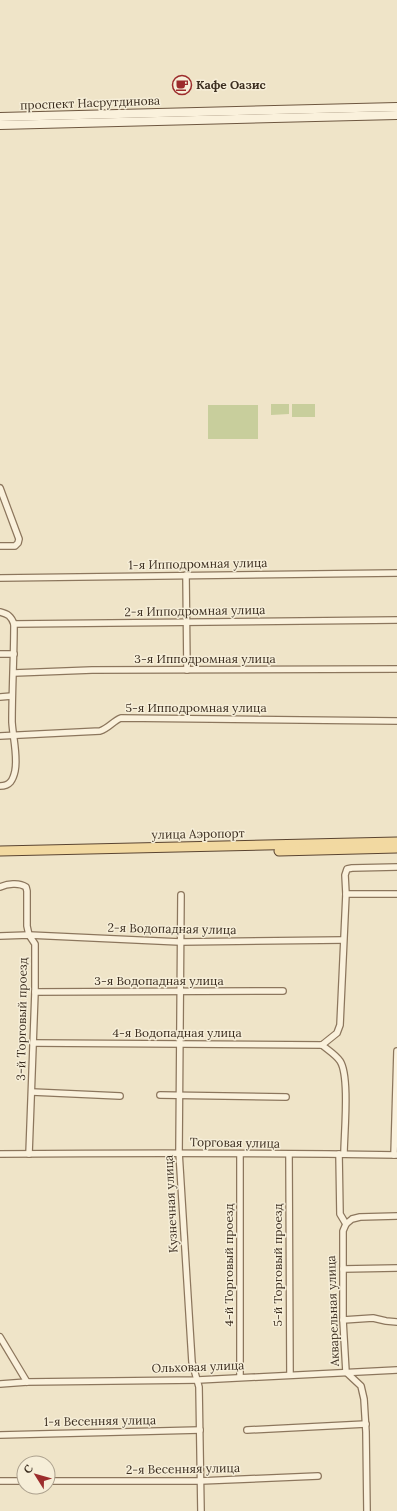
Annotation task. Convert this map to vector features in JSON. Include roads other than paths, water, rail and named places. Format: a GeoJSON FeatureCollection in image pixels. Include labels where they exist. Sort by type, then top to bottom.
{"type":"FeatureCollection","features":[{"type":"Feature","properties":{"kind":"main road","name":"проспект Насрутдинова"},"geometry":{"type":"LineString","coordinates":[[0,117],[397,107]]}},
{"type":"Feature","properties":{"kind":"main road","name":"проспект Насрутдинова"},"geometry":{"type":"LineString","coordinates":[[0,125],[397,114]]}},
{"type":"Feature","properties":{"kind":"main road","name":"улица Аэропорт"},"geometry":{"type":"LineString","coordinates":[[0,851],[397,842]]}},
{"type":"Feature","properties":{"kind":"main road","name":"улица Аэропорт"},"geometry":{"type":"LineString","coordinates":[[0,857],[397,848]]}},
{"type":"Feature","properties":{"kind":"street"},"geometry":{"type":"LineString","coordinates":[[0,488],[19,539],[15,546],[0,546]]}},
{"type":"Feature","properties":{"kind":"street","name":"1-я Ипподромная улица"},"geometry":{"type":"LineString","coordinates":[[0,578],[397,573]]}},
{"type":"Feature","properties":{"kind":"street"},"geometry":{"type":"LineString","coordinates":[[186,575],[187,670]]}},
{"type":"Feature","properties":{"kind":"street"},"geometry":{"type":"LineString","coordinates":[[0,612],[8,614],[12,618],[14,624],[14,673],[12,696],[13,735],[16,762],[15,771],[10,784],[0,786]]}},
{"type":"Feature","properties":{"kind":"street","name":"2-я Ипподромная улица"},"geometry":{"type":"LineString","coordinates":[[14,624],[397,620]]}},
{"type":"Feature","properties":{"kind":"street"},"geometry":{"type":"LineString","coordinates":[[0,654],[14,654]]}},
{"type":"Feature","properties":{"kind":"street","name":"3-я Ипподромная улица"},"geometry":{"type":"LineString","coordinates":[[14,673],[92,670],[397,669]]}},
{"type":"Feature","properties":{"kind":"street"},"geometry":{"type":"LineString","coordinates":[[0,697],[12,696]]}},
{"type":"Feature","properties":{"kind":"street","name":"5-я Ипподромная улица"},"geometry":{"type":"LineString","coordinates":[[0,736],[100,731],[106,729],[114,721],[121,718],[397,721]]}},
{"type":"Feature","properties":{"kind":"street"},"geometry":{"type":"LineString","coordinates":[[397,867],[347,869],[345,874],[346,894],[340,1025],[337,1033],[322,1045],[336,1056],[341,1062],[344,1070],[345,1088],[340,1214],[346,1224],[352,1219],[360,1217],[397,1216]]}},
{"type":"Feature","properties":{"kind":"street","name":"3-й Торговый проезд"},"geometry":{"type":"LineString","coordinates":[[0,887],[7,884],[22,884],[26,887],[27,926],[29,935],[35,944],[32,1092],[29,1154]]}},
{"type":"Feature","properties":{"kind":"street"},"geometry":{"type":"LineString","coordinates":[[346,894],[397,894]]}},
{"type":"Feature","properties":{"kind":"street","name":"Кузнечная улица"},"geometry":{"type":"LineString","coordinates":[[181,895],[179,1152],[192,1362],[198,1380],[201,1511]]}},
{"type":"Feature","properties":{"kind":"street","name":"2-я Водопадная улица"},"geometry":{"type":"LineString","coordinates":[[0,936],[29,935],[180,942],[343,940]]}},
{"type":"Feature","properties":{"kind":"street","name":"3-я Водопадная улица"},"geometry":{"type":"LineString","coordinates":[[34,992],[283,991]]}},
{"type":"Feature","properties":{"kind":"street","name":"4-я Водопадная улица"},"geometry":{"type":"LineString","coordinates":[[33,1043],[322,1045]]}},
{"type":"Feature","properties":{"kind":"street"},"geometry":{"type":"LineString","coordinates":[[395,1155],[397,1051]]}},
{"type":"Feature","properties":{"kind":"street"},"geometry":{"type":"LineString","coordinates":[[32,1092],[120,1096]]}},
{"type":"Feature","properties":{"kind":"street"},"geometry":{"type":"LineString","coordinates":[[160,1095],[286,1097]]}},
{"type":"Feature","properties":{"kind":"street","name":"Торговая улица"},"geometry":{"type":"LineString","coordinates":[[0,1154],[179,1152],[289,1155],[395,1155]]}},
{"type":"Feature","properties":{"kind":"street","name":"4-й Торговый проезд"},"geometry":{"type":"LineString","coordinates":[[240,1154],[240,1377]]}},
{"type":"Feature","properties":{"kind":"street","name":"5-й Торговый проезд"},"geometry":{"type":"LineString","coordinates":[[289,1155],[290,1375]]}},
{"type":"Feature","properties":{"kind":"street","name":"Акварельная улица"},"geometry":{"type":"LineString","coordinates":[[346,1224],[342,1238],[343,1320],[346,1372],[361,1386],[364,1399],[366,1424],[367,1511]]}},
{"type":"Feature","properties":{"kind":"street"},"geometry":{"type":"LineString","coordinates":[[343,1269],[397,1268]]}},
{"type":"Feature","properties":{"kind":"street"},"geometry":{"type":"LineString","coordinates":[[343,1320],[373,1318],[397,1322]]}},
{"type":"Feature","properties":{"kind":"street"},"geometry":{"type":"LineString","coordinates":[[0,1336],[27,1382]]}},
{"type":"Feature","properties":{"kind":"street","name":"Ольховая улица"},"geometry":{"type":"LineString","coordinates":[[0,1384],[27,1382],[198,1380],[397,1370]]}},
{"type":"Feature","properties":{"kind":"street"},"geometry":{"type":"LineString","coordinates":[[247,1430],[366,1424]]}},
{"type":"Feature","properties":{"kind":"street","name":"1-я Весенняя улица"},"geometry":{"type":"LineString","coordinates":[[0,1435],[200,1430]]}},
{"type":"Feature","properties":{"kind":"street","name":"2-я Весенняя улица"},"geometry":{"type":"LineString","coordinates":[[56,1481],[200,1481],[318,1476]]}},
{"type":"Feature","properties":{"kind":"street"},"geometry":{"type":"LineString","coordinates":[[0,1481],[16,1481]]}},
{"type":"Feature","properties":{"kind":"place","name":"Кафе Оазис"},"geometry":{"type":"Point","coordinates":[182,85]}}]}
